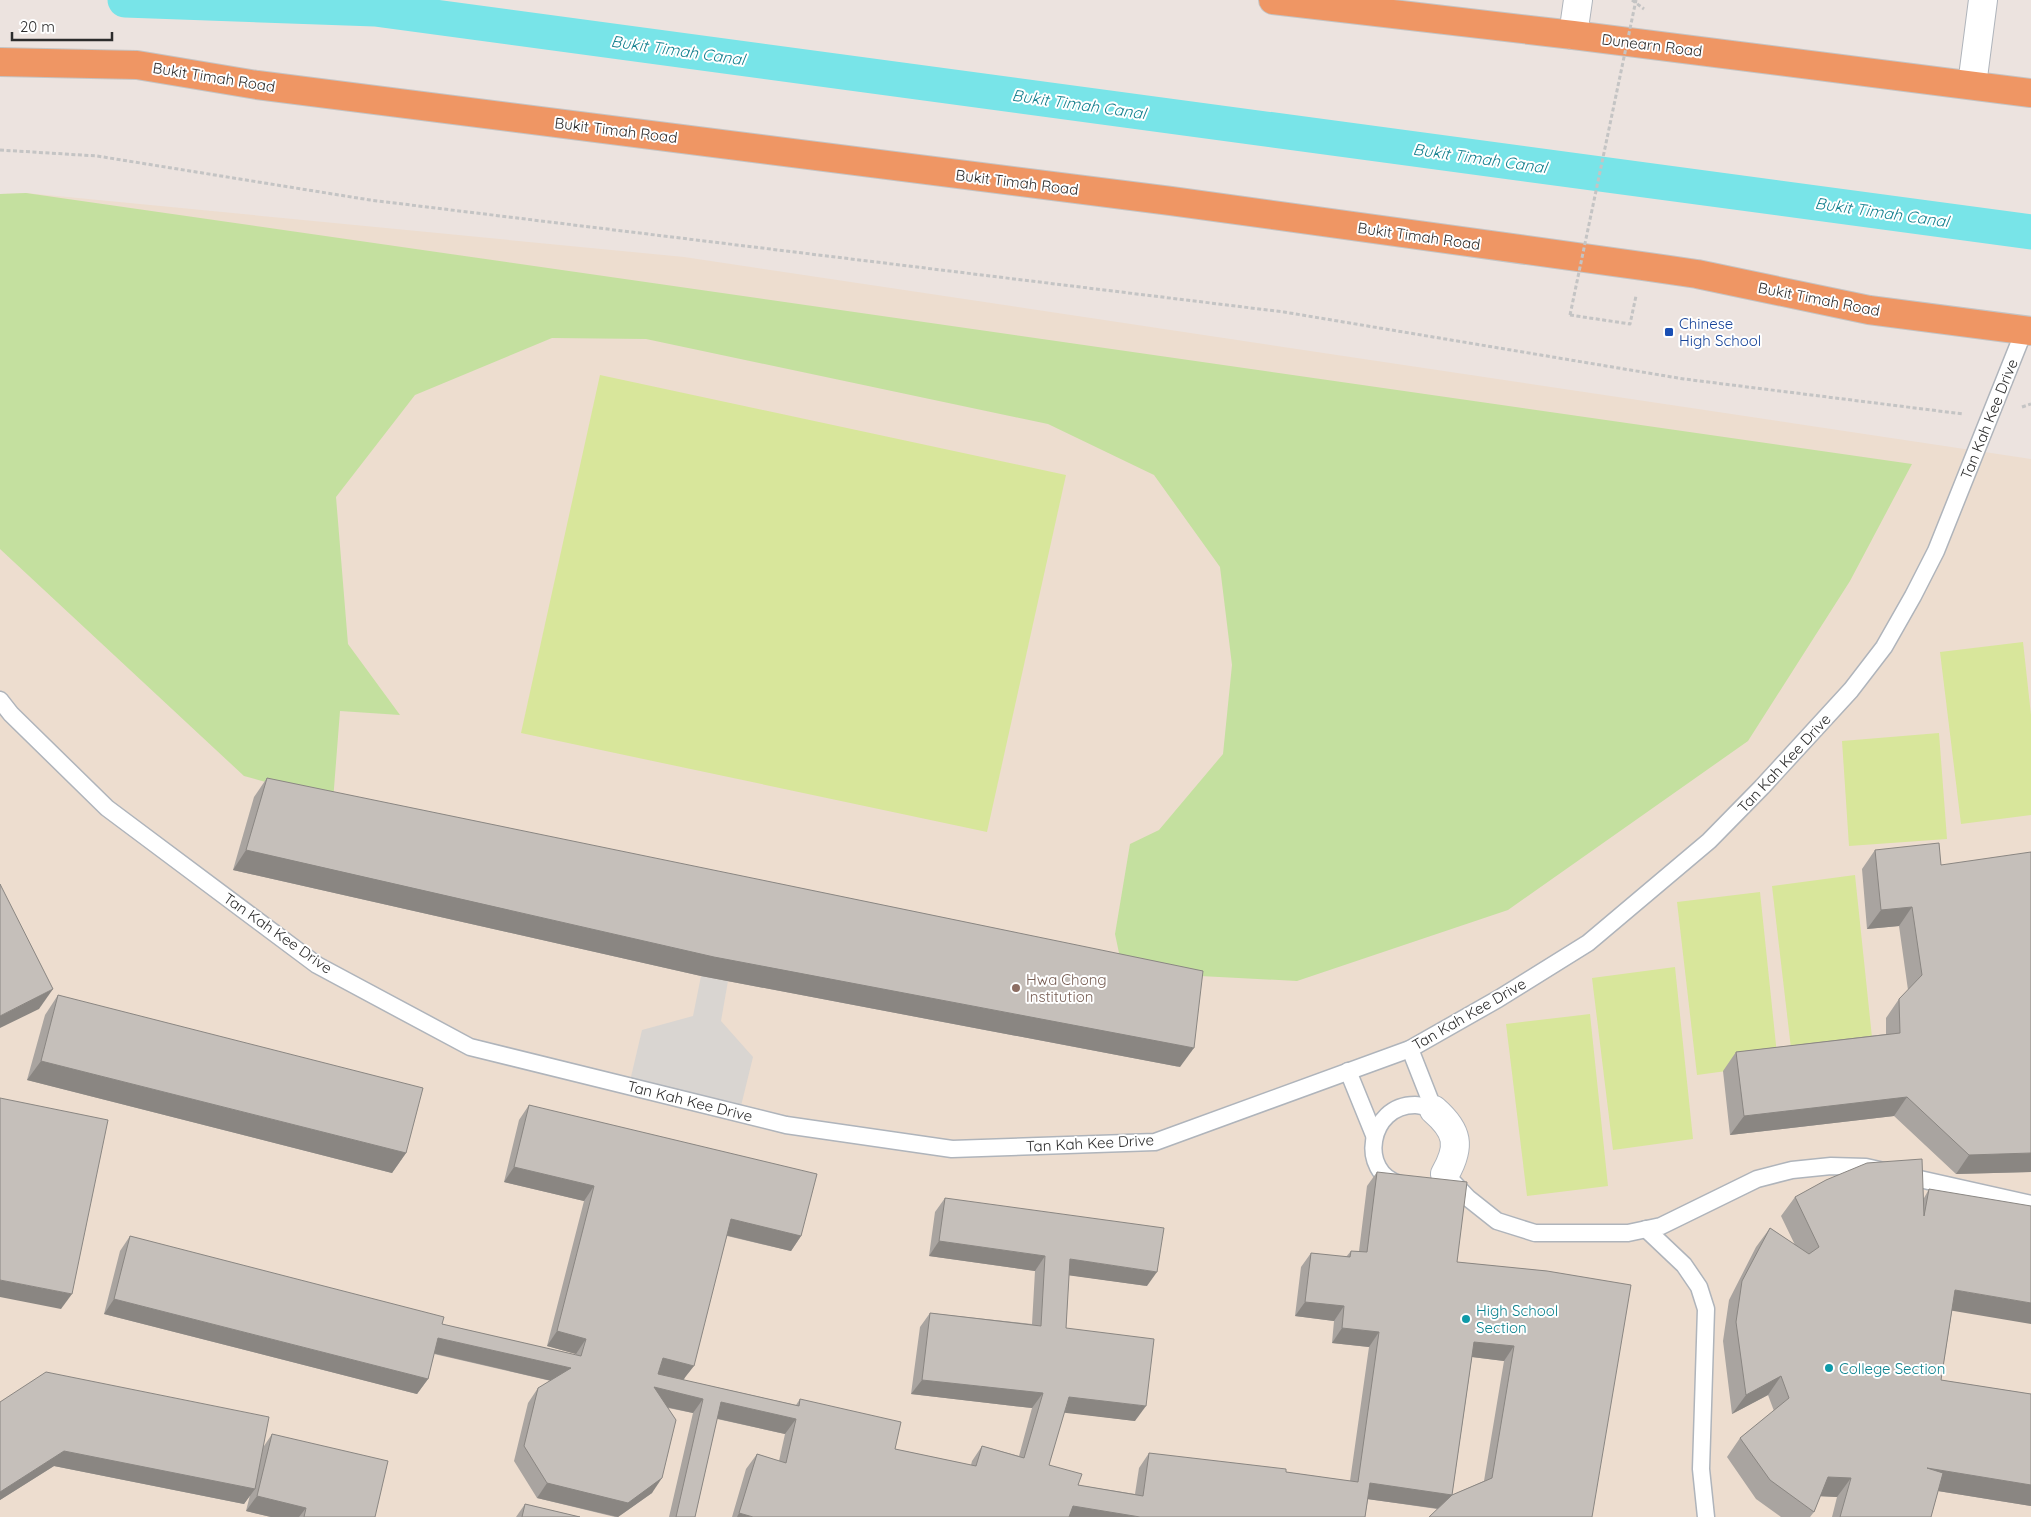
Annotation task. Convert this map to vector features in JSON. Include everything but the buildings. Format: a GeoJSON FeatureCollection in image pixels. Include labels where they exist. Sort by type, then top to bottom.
{"type":"FeatureCollection","features":[{"type":"Feature","properties":{"kind":"highway","name":"Dunearn Road"},"geometry":{"type":"LineString","coordinates":[[1273,0],[1573,35],[2031,93]]}},
{"type":"Feature","properties":{"kind":"highway","name":"Bukit Timah Road"},"geometry":{"type":"LineString","coordinates":[[0,62],[137,65],[257,85],[1161,200],[1697,274],[1868,310],[2027,331]]}},
{"type":"Feature","properties":{"kind":"street"},"geometry":{"type":"LineString","coordinates":[[1573,35],[1578,0]]}},
{"type":"Feature","properties":{"kind":"street"},"geometry":{"type":"LineString","coordinates":[[1972,85],[1983,0]]}},
{"type":"Feature","properties":{"kind":"street"},"geometry":{"type":"LineString","coordinates":[[1434,1110],[1448,1122],[1455,1139],[1454,1157],[1437,1179]]}},
{"type":"Feature","properties":{"kind":"lane","name":"Tan Kah Kee Drive"},"geometry":{"type":"LineString","coordinates":[[0,700],[11,714],[107,808],[317,964],[470,1047],[786,1125],[952,1149],[1155,1142],[1410,1049],[1498,999],[1588,943],[1708,841],[1788,760],[1851,690],[1884,647],[1936,551],[2027,331]]}},
{"type":"Feature","properties":{"kind":"lane"},"geometry":{"type":"LineString","coordinates":[[1410,1049],[1434,1110]]}},
{"type":"Feature","properties":{"kind":"lane"},"geometry":{"type":"LineString","coordinates":[[1348,1071],[1374,1135],[1373,1153],[1380,1170],[1394,1182],[1412,1187]]}},
{"type":"Feature","properties":{"kind":"lane"},"geometry":{"type":"LineString","coordinates":[[1374,1135],[1383,1119],[1398,1108],[1417,1105],[1434,1110]]}},
{"type":"Feature","properties":{"kind":"lane"},"geometry":{"type":"LineString","coordinates":[[1437,1179],[1468,1198],[1496,1221],[1535,1234],[1628,1233],[1661,1226],[1757,1180],[1792,1170],[1831,1166],[1866,1167],[2031,1204]]}},
{"type":"Feature","properties":{"kind":"lane"},"geometry":{"type":"LineString","coordinates":[[1646,1229],[1684,1265],[1699,1287],[1706,1309],[1702,1470],[1706,1517]]}},
{"type":"Feature","properties":{"kind":"path"},"geometry":{"type":"LineString","coordinates":[[1634,0],[1644,9]]}},
{"type":"Feature","properties":{"kind":"path"},"geometry":{"type":"LineString","coordinates":[[1634,0],[1570,315],[1630,324],[1642,266]]}},
{"type":"Feature","properties":{"kind":"path"},"geometry":{"type":"LineString","coordinates":[[0,150],[97,156],[370,200],[1284,312],[1684,380],[1990,418],[2031,404]]}},
{"type":"Feature","properties":{"kind":"shaded area","name":"Hwa Chong Institution"},"geometry":{"type":"Polygon","coordinates":[[[26,193],[684,257],[2031,459],[2031,1517],[0,1517],[0,194],[26,193]]]}},
{"type":"Feature","properties":{"kind":"shaded area"},"geometry":{"type":"Polygon","coordinates":[[[701,976],[728,981],[721,1021],[753,1057],[741,1106],[630,1081],[642,1030],[693,1016],[701,976]]]}},
{"type":"Feature","properties":{"kind":"green space"},"geometry":{"type":"Polygon","coordinates":[[[26,193],[1912,464],[1850,581],[1748,741],[1508,910],[1297,981],[1123,972],[1115,934],[1130,844],[1159,830],[1223,754],[1232,665],[1220,567],[1154,475],[1048,424],[646,339],[552,338],[415,395],[336,497],[348,644],[400,715],[340,711],[333,801],[244,776],[0,549],[0,194],[26,193]]]}},
{"type":"Feature","properties":{"kind":"green space"},"geometry":{"type":"Polygon","coordinates":[[[600,375],[1066,475],[987,832],[521,733],[600,375]]]}},
{"type":"Feature","properties":{"kind":"green space"},"geometry":{"type":"Polygon","coordinates":[[[2023,642],[2031,715],[2031,815],[1961,824],[1940,652],[2023,642]]]}},
{"type":"Feature","properties":{"kind":"green space"},"geometry":{"type":"Polygon","coordinates":[[[1939,733],[1947,839],[1849,846],[1842,741],[1939,733]]]}},
{"type":"Feature","properties":{"kind":"green space"},"geometry":{"type":"Polygon","coordinates":[[[1855,875],[1873,1047],[1792,1057],[1772,886],[1855,875]]]}},
{"type":"Feature","properties":{"kind":"green space"},"geometry":{"type":"Polygon","coordinates":[[[1760,892],[1778,1064],[1697,1075],[1677,902],[1760,892]]]}},
{"type":"Feature","properties":{"kind":"green space"},"geometry":{"type":"Polygon","coordinates":[[[1675,967],[1693,1139],[1613,1150],[1592,978],[1675,967]]]}},
{"type":"Feature","properties":{"kind":"green space"},"geometry":{"type":"Polygon","coordinates":[[[1590,1014],[1608,1186],[1527,1196],[1506,1024],[1590,1014]]]}},
{"type":"Feature","properties":{"kind":"waterway","name":"Bukit Timah Canal"},"geometry":{"type":"LineString","coordinates":[[125,0],[375,9],[2031,232]]}},
{"type":"Feature","properties":{"kind":"place","name":"Chinese High School"},"geometry":{"type":"Point","coordinates":[1669,332]}},
{"type":"Feature","properties":{"kind":"place","name":"Hwa Chong Institution"},"geometry":{"type":"Point","coordinates":[1016,988]}},
{"type":"Feature","properties":{"kind":"place","name":"High School Section"},"geometry":{"type":"Point","coordinates":[1466,1319]}},
{"type":"Feature","properties":{"kind":"place","name":"College Section"},"geometry":{"type":"Point","coordinates":[1829,1368]}}]}
